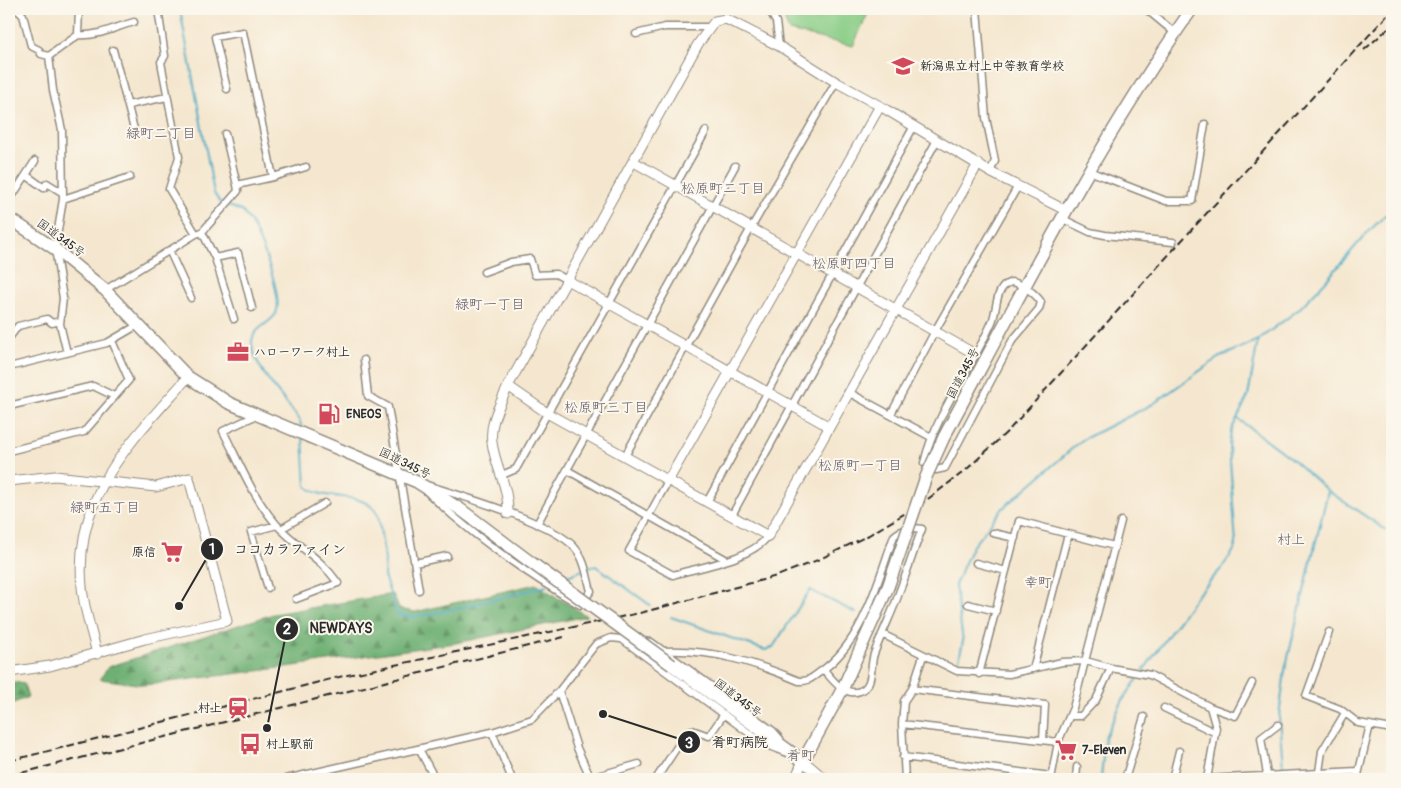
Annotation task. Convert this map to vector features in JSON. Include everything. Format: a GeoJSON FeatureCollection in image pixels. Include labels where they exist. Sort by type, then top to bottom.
{"type":"FeatureCollection","features":[{"type":"Feature","properties":{"kind":"highway","name":"国道345号"},"geometry":{"type":"LineString","coordinates":[[9,218],[55,249],[104,290],[188,377],[230,403],[417,482],[460,509],[803,761],[842,690],[888,587],[926,477],[944,437],[1089,171],[1192,9]]}},
{"type":"Feature","properties":{"kind":"main road"},"geometry":{"type":"LineString","coordinates":[[803,761],[824,779]]}},
{"type":"Feature","properties":{"kind":"street"},"geometry":{"type":"LineString","coordinates":[[16,9],[23,16],[32,46],[39,50],[41,54],[49,56],[78,35],[93,37],[108,29],[134,22]]}},
{"type":"Feature","properties":{"kind":"street"},"geometry":{"type":"LineString","coordinates":[[78,35],[79,9]]}},
{"type":"Feature","properties":{"kind":"street"},"geometry":{"type":"LineString","coordinates":[[158,9],[165,56],[161,62],[179,156],[168,188],[215,258],[234,318]]}},
{"type":"Feature","properties":{"kind":"street"},"geometry":{"type":"LineString","coordinates":[[769,9],[776,22],[779,46]]}},
{"type":"Feature","properties":{"kind":"street"},"geometry":{"type":"LineString","coordinates":[[977,9],[986,118],[995,161],[990,172]]}},
{"type":"Feature","properties":{"kind":"street"},"geometry":{"type":"LineString","coordinates":[[1146,9],[1175,33]]}},
{"type":"Feature","properties":{"kind":"street"},"geometry":{"type":"LineString","coordinates":[[508,514],[509,498],[492,441],[494,418],[508,386],[698,44],[715,21],[726,19],[779,46],[836,82],[990,172],[1018,186],[1090,232],[1105,236],[1173,242]]}},
{"type":"Feature","properties":{"kind":"street"},"geometry":{"type":"LineString","coordinates":[[636,34],[665,27],[711,27]]}},
{"type":"Feature","properties":{"kind":"street"},"geometry":{"type":"LineString","coordinates":[[227,89],[215,37],[243,32],[273,177]]}},
{"type":"Feature","properties":{"kind":"street"},"geometry":{"type":"LineString","coordinates":[[113,50],[135,133]]}},
{"type":"Feature","properties":{"kind":"street"},"geometry":{"type":"LineString","coordinates":[[49,56],[52,90],[62,130],[63,196],[55,249],[64,298],[60,321],[67,353]]}},
{"type":"Feature","properties":{"kind":"street"},"geometry":{"type":"LineString","coordinates":[[625,456],[687,347],[751,228],[836,82]]}},
{"type":"Feature","properties":{"kind":"street"},"geometry":{"type":"LineString","coordinates":[[128,105],[167,97]]}},
{"type":"Feature","properties":{"kind":"street"},"geometry":{"type":"LineString","coordinates":[[880,106],[795,253],[629,551],[672,575],[727,560],[762,545],[978,164]]}},
{"type":"Feature","properties":{"kind":"street"},"geometry":{"type":"LineString","coordinates":[[1089,171],[1166,201],[1192,202],[1205,124]]}},
{"type":"Feature","properties":{"kind":"street"},"geometry":{"type":"LineString","coordinates":[[706,502],[914,126]]}},
{"type":"Feature","properties":{"kind":"street"},"geometry":{"type":"LineString","coordinates":[[502,475],[516,469],[706,131]]}},
{"type":"Feature","properties":{"kind":"street"},"geometry":{"type":"LineString","coordinates":[[104,290],[199,233],[238,192],[225,134]]}},
{"type":"Feature","properties":{"kind":"street"},"geometry":{"type":"LineString","coordinates":[[732,515],[937,140]]}},
{"type":"Feature","properties":{"kind":"street"},"geometry":{"type":"LineString","coordinates":[[9,201],[36,161]]}},
{"type":"Feature","properties":{"kind":"street"},"geometry":{"type":"LineString","coordinates":[[634,162],[975,354]]}},
{"type":"Feature","properties":{"kind":"street"},"geometry":{"type":"LineString","coordinates":[[537,524],[735,166]]}},
{"type":"Feature","properties":{"kind":"street"},"geometry":{"type":"LineString","coordinates":[[237,185],[306,167]]}},
{"type":"Feature","properties":{"kind":"street"},"geometry":{"type":"LineString","coordinates":[[26,175],[44,188],[47,183],[63,196]]}},
{"type":"Feature","properties":{"kind":"street"},"geometry":{"type":"LineString","coordinates":[[63,196],[130,176]]}},
{"type":"Feature","properties":{"kind":"street"},"geometry":{"type":"LineString","coordinates":[[891,414],[935,331],[1018,186]]}},
{"type":"Feature","properties":{"kind":"street"},"geometry":{"type":"LineString","coordinates":[[169,250],[191,298]]}},
{"type":"Feature","properties":{"kind":"street"},"geometry":{"type":"LineString","coordinates":[[215,258],[238,253],[252,308]]}},
{"type":"Feature","properties":{"kind":"street"},"geometry":{"type":"LineString","coordinates":[[484,272],[511,262],[530,259],[535,275],[556,274],[828,426]]}},
{"type":"Feature","properties":{"kind":"street"},"geometry":{"type":"LineString","coordinates":[[1010,282],[1024,288],[1039,299],[1041,302],[1039,309],[1012,341],[945,468],[939,470],[924,463],[931,436],[975,354],[992,322],[1001,288],[1010,282]]}},
{"type":"Feature","properties":{"kind":"street"},"geometry":{"type":"LineString","coordinates":[[9,338],[18,326],[47,319],[52,323],[60,321]]}},
{"type":"Feature","properties":{"kind":"street"},"geometry":{"type":"LineString","coordinates":[[9,366],[112,341],[138,325]]}},
{"type":"Feature","properties":{"kind":"street"},"geometry":{"type":"LineString","coordinates":[[9,451],[84,432],[129,380],[112,341]]}},
{"type":"Feature","properties":{"kind":"street"},"geometry":{"type":"LineString","coordinates":[[364,360],[368,396],[388,407],[420,590]]}},
{"type":"Feature","properties":{"kind":"street"},"geometry":{"type":"LineString","coordinates":[[97,654],[86,607],[81,568],[90,512],[103,480],[143,428],[188,377]]}},
{"type":"Feature","properties":{"kind":"street"},"geometry":{"type":"LineString","coordinates":[[9,406],[93,386],[114,396]]}},
{"type":"Feature","properties":{"kind":"street"},"geometry":{"type":"LineString","coordinates":[[508,386],[547,414],[768,536]]}},
{"type":"Feature","properties":{"kind":"street"},"geometry":{"type":"LineString","coordinates":[[848,392],[931,436]]}},
{"type":"Feature","properties":{"kind":"street"},"geometry":{"type":"LineString","coordinates":[[258,415],[223,430],[256,495],[279,527],[326,566],[338,583],[296,599]]}},
{"type":"Feature","properties":{"kind":"street"},"geometry":{"type":"LineString","coordinates":[[567,470],[727,560]]}},
{"type":"Feature","properties":{"kind":"street"},"geometry":{"type":"LineString","coordinates":[[9,481],[55,476],[156,487],[190,478],[227,621],[145,639],[50,666],[9,672]]}},
{"type":"Feature","properties":{"kind":"street"},"geometry":{"type":"LineString","coordinates":[[417,482],[537,524],[565,539],[576,548],[584,563],[591,591],[580,605],[554,590],[446,512],[417,482]]}},
{"type":"Feature","properties":{"kind":"street"},"geometry":{"type":"LineString","coordinates":[[268,588],[251,532],[279,527],[325,503]]}},
{"type":"Feature","properties":{"kind":"street"},"geometry":{"type":"LineString","coordinates":[[979,674],[1019,521],[1114,546]]}},
{"type":"Feature","properties":{"kind":"street"},"geometry":{"type":"LineString","coordinates":[[902,757],[1051,778],[1058,742],[1070,716],[1086,661],[1121,522]]}},
{"type":"Feature","properties":{"kind":"street"},"geometry":{"type":"LineString","coordinates":[[665,650],[696,651],[748,661],[802,682],[824,670],[852,641],[894,536],[901,531],[922,529],[873,656],[866,688],[852,692],[842,690],[824,670]]}},
{"type":"Feature","properties":{"kind":"street"},"geometry":{"type":"LineString","coordinates":[[993,533],[1015,538]]}},
{"type":"Feature","properties":{"kind":"street"},"geometry":{"type":"LineString","coordinates":[[1033,669],[1068,534]]}},
{"type":"Feature","properties":{"kind":"street"},"geometry":{"type":"LineString","coordinates":[[415,563],[447,556]]}},
{"type":"Feature","properties":{"kind":"street"},"geometry":{"type":"LineString","coordinates":[[976,563],[1006,571]]}},
{"type":"Feature","properties":{"kind":"street"},"geometry":{"type":"LineString","coordinates":[[968,604],[996,611]]}},
{"type":"Feature","properties":{"kind":"street"},"geometry":{"type":"LineString","coordinates":[[1329,632],[1306,696],[1340,709],[1358,723],[1392,730]]}},
{"type":"Feature","properties":{"kind":"street"},"geometry":{"type":"LineString","coordinates":[[882,634],[923,656],[957,671],[979,674],[1009,674],[1062,662],[1086,661],[1150,675],[1210,707],[1235,716],[1252,683]]}},
{"type":"Feature","properties":{"kind":"street"},"geometry":{"type":"LineString","coordinates":[[286,779],[492,732],[532,719],[558,691],[596,644],[611,638],[651,642],[665,650],[774,731],[791,754]]}},
{"type":"Feature","properties":{"kind":"street"},"geometry":{"type":"LineString","coordinates":[[622,639],[764,744],[791,754]]}},
{"type":"Feature","properties":{"kind":"street"},"geometry":{"type":"LineString","coordinates":[[905,779],[902,757],[904,701],[912,689],[923,656]]}},
{"type":"Feature","properties":{"kind":"street"},"geometry":{"type":"LineString","coordinates":[[1070,716],[1080,716],[1096,700],[1111,668]]}},
{"type":"Feature","properties":{"kind":"street"},"geometry":{"type":"LineString","coordinates":[[912,689],[1045,705],[1043,740]]}},
{"type":"Feature","properties":{"kind":"street"},"geometry":{"type":"LineString","coordinates":[[558,691],[577,748],[590,779],[639,764]]}},
{"type":"Feature","properties":{"kind":"street"},"geometry":{"type":"LineString","coordinates":[[1210,707],[1216,733],[1207,779],[1267,775],[1319,776],[1357,771]]}},
{"type":"Feature","properties":{"kind":"street"},"geometry":{"type":"LineString","coordinates":[[1164,708],[1216,733]]}},
{"type":"Feature","properties":{"kind":"street"},"geometry":{"type":"LineString","coordinates":[[1319,776],[1322,751],[1345,713]]}},
{"type":"Feature","properties":{"kind":"street"},"geometry":{"type":"LineString","coordinates":[[656,779],[687,732],[692,730],[709,736],[724,714]]}},
{"type":"Feature","properties":{"kind":"street"},"geometry":{"type":"LineString","coordinates":[[1125,779],[1144,717]]}},
{"type":"Feature","properties":{"kind":"street"},"geometry":{"type":"LineString","coordinates":[[902,724],[1058,742]]}},
{"type":"Feature","properties":{"kind":"street"},"geometry":{"type":"LineString","coordinates":[[1357,779],[1357,771],[1370,724]]}},
{"type":"Feature","properties":{"kind":"street"},"geometry":{"type":"LineString","coordinates":[[1267,775],[1261,738],[1278,725]]}},
{"type":"Feature","properties":{"kind":"street"},"geometry":{"type":"LineString","coordinates":[[492,732],[512,779]]}},
{"type":"Feature","properties":{"kind":"street"},"geometry":{"type":"LineString","coordinates":[[419,749],[435,779]]}},
{"type":"Feature","properties":{"kind":"street"},"geometry":{"type":"LineString","coordinates":[[1172,779],[1179,751]]}},
{"type":"Feature","properties":{"kind":"street"},"geometry":{"type":"LineString","coordinates":[[795,779],[803,761]]}},
{"type":"Feature","properties":{"kind":"street"},"geometry":{"type":"LineString","coordinates":[[1076,779],[1077,767]]}},
{"type":"Feature","properties":{"kind":"green space"},"geometry":{"type":"Polygon","coordinates":[[[780,9],[870,9],[853,46],[789,31],[780,9]]]}},
{"type":"Feature","properties":{"kind":"green space"},"geometry":{"type":"Polygon","coordinates":[[[536,584],[587,616],[456,643],[265,670],[144,685],[100,679],[108,667],[273,614],[393,594],[399,609],[415,612],[536,584]]]}},
{"type":"Feature","properties":{"kind":"green space"},"geometry":{"type":"Polygon","coordinates":[[[9,681],[24,684],[28,697],[9,705],[9,681]]]}},
{"type":"Feature","properties":{"kind":"waterway"},"geometry":{"type":"LineString","coordinates":[[180,9],[214,193],[220,202],[224,204]]}},
{"type":"Feature","properties":{"kind":"waterway"},"geometry":{"type":"LineString","coordinates":[[229,206],[243,212],[250,221],[270,268],[277,296],[275,315],[257,331],[252,339],[254,353],[264,373],[299,419],[302,428]]}},
{"type":"Feature","properties":{"kind":"waterway"},"geometry":{"type":"LineString","coordinates":[[958,664],[963,641],[955,585],[972,547],[1002,509],[1082,440],[1153,404],[1218,358],[1258,340],[1298,310],[1367,233],[1392,209]]}},
{"type":"Feature","properties":{"kind":"waterway"},"geometry":{"type":"LineString","coordinates":[[1143,671],[1194,599],[1221,569],[1233,552],[1236,544],[1229,446],[1231,431],[1248,396],[1258,340]]}},
{"type":"Feature","properties":{"kind":"waterway"},"geometry":{"type":"LineString","coordinates":[[1238,419],[1293,460],[1328,491],[1392,534]]}},
{"type":"Feature","properties":{"kind":"waterway"},"geometry":{"type":"LineString","coordinates":[[303,438],[306,486],[323,494],[363,502],[372,507],[378,515],[385,560],[384,576],[397,614],[412,617],[447,611],[547,586]]}},
{"type":"Feature","properties":{"kind":"waterway"},"geometry":{"type":"LineString","coordinates":[[1284,779],[1279,717],[1285,670],[1328,491]]}},
{"type":"Feature","properties":{"kind":"waterway"},"geometry":{"type":"LineString","coordinates":[[588,568],[596,566],[650,605]]}},
{"type":"Feature","properties":{"kind":"waterway"},"geometry":{"type":"LineString","coordinates":[[560,579],[583,570]]}},
{"type":"Feature","properties":{"kind":"waterway"},"geometry":{"type":"LineString","coordinates":[[671,617],[765,650],[773,647],[810,590],[856,613]]}},
{"type":"Feature","properties":{"kind":"waterway"},"geometry":{"type":"LineString","coordinates":[[1101,779],[1105,737],[1123,700],[1140,675]]}},
{"type":"Feature","properties":{"kind":"railway"},"geometry":{"type":"LineString","coordinates":[[9,761],[343,676],[644,612],[777,576],[820,559],[869,535],[924,502],[966,470],[1008,431],[1392,10]]}},
{"type":"Feature","properties":{"kind":"railway"},"geometry":{"type":"LineString","coordinates":[[1364,50],[1392,25]]}},
{"type":"Feature","properties":{"kind":"railway"},"geometry":{"type":"LineString","coordinates":[[9,776],[564,637]]}},
{"type":"Feature","properties":{"kind":"place","name":"新潟県立村上中等教育学校"},"geometry":{"type":"Point","coordinates":[903,66]}},
{"type":"Feature","properties":{"kind":"place","name":"ハローワーク村上"},"geometry":{"type":"Point","coordinates":[238,352]}},
{"type":"Feature","properties":{"kind":"place","name":"ENEOS"},"geometry":{"type":"Point","coordinates":[329,414]}},
{"type":"Feature","properties":{"kind":"place","name":"原信"},"geometry":{"type":"Point","coordinates":[172,552]}},
{"type":"Feature","properties":{"kind":"place","name":"ココカラファイン"},"geometry":{"type":"Point","coordinates":[179,606]}},
{"type":"Feature","properties":{"kind":"place","name":"村上"},"geometry":{"type":"Point","coordinates":[238,708]}},
{"type":"Feature","properties":{"kind":"place","name":"肴町病院"},"geometry":{"type":"Point","coordinates":[603,714]}},
{"type":"Feature","properties":{"kind":"place","name":"NEWDAYS"},"geometry":{"type":"Point","coordinates":[267,728]}},
{"type":"Feature","properties":{"kind":"place","name":"村上駅前"},"geometry":{"type":"Point","coordinates":[250,744]}},
{"type":"Feature","properties":{"kind":"place","name":"7-Eleven"},"geometry":{"type":"Point","coordinates":[1066,750]}},
{"type":"Feature","properties":{"kind":"district","name":"緑町二丁目"},"geometry":{"type":"Point","coordinates":[161,133]}},
{"type":"Feature","properties":{"kind":"district","name":"松原町二丁目"},"geometry":{"type":"Point","coordinates":[723,188]}},
{"type":"Feature","properties":{"kind":"district","name":"松原町四丁目"},"geometry":{"type":"Point","coordinates":[854,263]}},
{"type":"Feature","properties":{"kind":"district","name":"緑町一丁目"},"geometry":{"type":"Point","coordinates":[490,304]}},
{"type":"Feature","properties":{"kind":"district","name":"松原町三丁目"},"geometry":{"type":"Point","coordinates":[606,407]}},
{"type":"Feature","properties":{"kind":"district","name":"松原町一丁目"},"geometry":{"type":"Point","coordinates":[860,465]}},
{"type":"Feature","properties":{"kind":"district","name":"緑町五丁目"},"geometry":{"type":"Point","coordinates":[105,507]}},
{"type":"Feature","properties":{"kind":"district","name":"村上"},"geometry":{"type":"Point","coordinates":[1291,539]}},
{"type":"Feature","properties":{"kind":"district","name":"幸町"},"geometry":{"type":"Point","coordinates":[1038,582]}},
{"type":"Feature","properties":{"kind":"district","name":"肴町"},"geometry":{"type":"Point","coordinates":[801,755]}}]}
